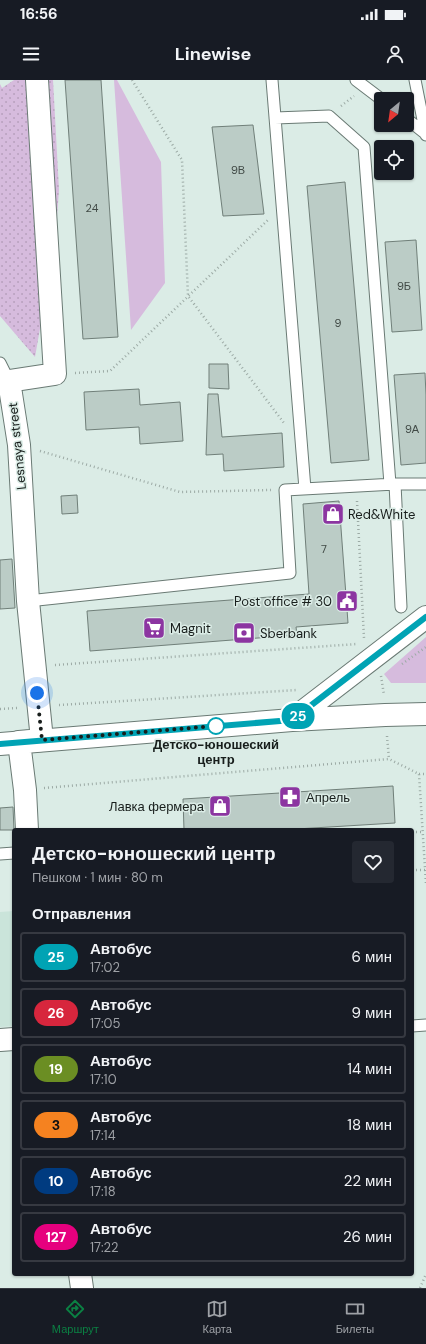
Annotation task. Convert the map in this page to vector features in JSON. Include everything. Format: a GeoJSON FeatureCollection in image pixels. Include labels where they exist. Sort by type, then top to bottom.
{"type":"FeatureCollection","features":[{"type":"Feature","properties":{"kind":"street"},"geometry":{"type":"LineString","coordinates":[[37,80],[55,374]]}},
{"type":"Feature","properties":{"kind":"street","name":"Lesnaya street"},"geometry":{"type":"LineString","coordinates":[[42,740],[28,601],[19,445],[5,372],[55,374]]}},
{"type":"Feature","properties":{"kind":"street"},"geometry":{"type":"LineString","coordinates":[[292,720],[426,618]]}},
{"type":"Feature","properties":{"kind":"street"},"geometry":{"type":"LineString","coordinates":[[27,828],[25,790],[10,743],[292,720],[426,714]]}},
{"type":"Feature","properties":{"kind":"street"},"geometry":{"type":"LineString","coordinates":[[0,1040],[12,1039]]}},
{"type":"Feature","properties":{"kind":"street"},"geometry":{"type":"LineString","coordinates":[[80,1276],[82,1288]]}},
{"type":"Feature","properties":{"kind":"lane"},"geometry":{"type":"LineString","coordinates":[[272,80],[304,489]]}},
{"type":"Feature","properties":{"kind":"lane"},"geometry":{"type":"LineString","coordinates":[[356,80],[374,94]]}},
{"type":"Feature","properties":{"kind":"lane"},"geometry":{"type":"LineString","coordinates":[[415,80],[426,134]]}},
{"type":"Feature","properties":{"kind":"lane"},"geometry":{"type":"LineString","coordinates":[[275,118],[328,116],[364,147],[393,484],[401,607]]}},
{"type":"Feature","properties":{"kind":"lane"},"geometry":{"type":"LineString","coordinates":[[414,125],[426,134]]}},
{"type":"Feature","properties":{"kind":"lane"},"geometry":{"type":"LineString","coordinates":[[28,601],[290,573],[285,490],[393,484],[426,484]]}},
{"type":"Feature","properties":{"kind":"lane"},"geometry":{"type":"LineString","coordinates":[[0,854],[12,853]]}},
{"type":"Feature","properties":{"kind":"lane"},"geometry":{"type":"LineString","coordinates":[[414,1026],[426,1025]]}},
{"type":"Feature","properties":{"kind":"path"},"geometry":{"type":"LineString","coordinates":[[132,80],[182,160],[188,296],[301,446]]}},
{"type":"Feature","properties":{"kind":"path"},"geometry":{"type":"LineString","coordinates":[[55,374],[110,371],[282,206]]}},
{"type":"Feature","properties":{"kind":"path"},"geometry":{"type":"LineString","coordinates":[[19,445],[180,492],[285,490]]}},
{"type":"Feature","properties":{"kind":"path"},"geometry":{"type":"LineString","coordinates":[[356,486],[364,638]]}},
{"type":"Feature","properties":{"kind":"path"},"geometry":{"type":"LineString","coordinates":[[35,666],[357,644],[351,649]]}},
{"type":"Feature","properties":{"kind":"path"},"geometry":{"type":"LineString","coordinates":[[400,665],[426,647]]}},
{"type":"Feature","properties":{"kind":"path"},"geometry":{"type":"LineString","coordinates":[[0,709],[302,690]]}},
{"type":"Feature","properties":{"kind":"path"},"geometry":{"type":"LineString","coordinates":[[25,790],[389,759],[419,774],[426,774]]}},
{"type":"Feature","properties":{"kind":"path"},"geometry":{"type":"LineString","coordinates":[[419,774],[426,884]]}},
{"type":"Feature","properties":{"kind":"path"},"geometry":{"type":"LineString","coordinates":[[414,832],[423,832]]}},
{"type":"Feature","properties":{"kind":"path"},"geometry":{"type":"LineString","coordinates":[[414,870],[425,870]]}},
{"type":"Feature","properties":{"kind":"path"},"geometry":{"type":"LineString","coordinates":[[420,1288],[426,1274]]}},
{"type":"Feature","properties":{"kind":"shaded area"},"geometry":{"type":"Polygon","coordinates":[[[14,80],[53,80],[59,190],[55,244],[35,357],[0,316],[0,84],[2,88],[14,80]]]}},
{"type":"Feature","properties":{"kind":"shaded area"},"geometry":{"type":"Polygon","coordinates":[[[114,80],[117,80],[161,162],[165,283],[131,330],[114,80]]]}},
{"type":"Feature","properties":{"kind":"shaded area"},"geometry":{"type":"Polygon","coordinates":[[[426,637],[426,683],[391,683],[384,674],[426,637]]]}},
{"type":"Feature","properties":{"kind":"shaded area"},"geometry":{"type":"Polygon","coordinates":[[[12,911],[12,1026],[0,1027],[0,912],[12,911]]]}},
{"type":"Feature","properties":{"kind":"building"},"geometry":{"type":"Polygon","coordinates":[[[65,80],[101,80],[118,337],[83,339],[65,80]]]}},
{"type":"Feature","properties":{"kind":"building"},"geometry":{"type":"Polygon","coordinates":[[[253,125],[264,214],[223,216],[212,127],[253,125]]]}},
{"type":"Feature","properties":{"kind":"building"},"geometry":{"type":"Polygon","coordinates":[[[345,182],[369,460],[331,463],[307,186],[345,182]]]}},
{"type":"Feature","properties":{"kind":"building"},"geometry":{"type":"Polygon","coordinates":[[[416,240],[422,330],[392,332],[385,242],[416,240]]]}},
{"type":"Feature","properties":{"kind":"building"},"geometry":{"type":"Polygon","coordinates":[[[209,364],[228,364],[229,389],[209,388],[209,364]]]}},
{"type":"Feature","properties":{"kind":"building"},"geometry":{"type":"Polygon","coordinates":[[[425,373],[426,463],[401,465],[394,375],[425,373]]]}},
{"type":"Feature","properties":{"kind":"building"},"geometry":{"type":"Polygon","coordinates":[[[139,389],[140,405],[180,402],[183,441],[140,444],[139,427],[86,430],[84,392],[139,389]]]}},
{"type":"Feature","properties":{"kind":"building"},"geometry":{"type":"Polygon","coordinates":[[[208,394],[218,394],[222,437],[282,433],[284,467],[224,471],[223,454],[206,455],[208,394]]]}},
{"type":"Feature","properties":{"kind":"building"},"geometry":{"type":"Polygon","coordinates":[[[77,495],[78,513],[62,514],[61,496],[77,495]]]}},
{"type":"Feature","properties":{"kind":"building"},"geometry":{"type":"Polygon","coordinates":[[[339,501],[348,623],[296,627],[297,635],[90,651],[87,611],[309,594],[303,504],[339,501]]]}},
{"type":"Feature","properties":{"kind":"building"},"geometry":{"type":"Polygon","coordinates":[[[12,559],[15,608],[0,609],[0,560],[12,559]]]}},
{"type":"Feature","properties":{"kind":"building"},"geometry":{"type":"Polygon","coordinates":[[[393,786],[395,823],[313,828],[184,828],[183,799],[393,786]]]}},
{"type":"Feature","properties":{"kind":"building"},"geometry":{"type":"Polygon","coordinates":[[[13,807],[14,828],[12,828],[12,830],[0,830],[0,808],[13,807]]]}},
{"type":"Feature","properties":{"kind":"bus line","name":"25"},"geometry":{"type":"LineString","coordinates":[[0,744],[292,720],[426,617]]}},
{"type":"Feature","properties":{"kind":"place","name":"Red&White"},"geometry":{"type":"Point","coordinates":[333,514]}},
{"type":"Feature","properties":{"kind":"place","name":"Post office # 30"},"geometry":{"type":"Point","coordinates":[347,601]}},
{"type":"Feature","properties":{"kind":"place","name":"Magnit"},"geometry":{"type":"Point","coordinates":[154,628]}},
{"type":"Feature","properties":{"kind":"place","name":"Sberbank"},"geometry":{"type":"Point","coordinates":[244,633]}},
{"type":"Feature","properties":{"kind":"place","name":"Детско-юношеский центр"},"geometry":{"type":"Point","coordinates":[216,726]}},
{"type":"Feature","properties":{"kind":"place","name":"Апрель"},"geometry":{"type":"Point","coordinates":[290,797]}},
{"type":"Feature","properties":{"kind":"place","name":"Лавка фермера"},"geometry":{"type":"Point","coordinates":[220,806]}},
{"type":"Feature","properties":{"kind":"route"},"geometry":{"type":"LineString","coordinates":[[37,693],[42,740],[216,726]]}}]}
